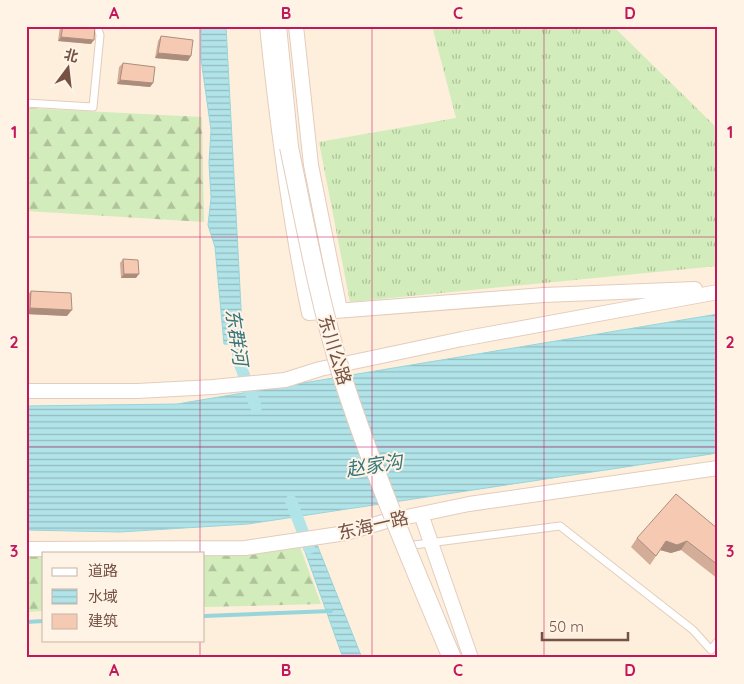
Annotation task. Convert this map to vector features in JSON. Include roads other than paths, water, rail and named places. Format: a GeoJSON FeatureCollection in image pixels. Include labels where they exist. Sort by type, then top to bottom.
{"type":"FeatureCollection","features":[{"type":"Feature","properties":{"kind":"street"},"geometry":{"type":"LineString","coordinates":[[267,26],[279,143],[294,241],[309,313],[544,295],[718,288]]}},
{"type":"Feature","properties":{"kind":"street","name":"东川公路"},"geometry":{"type":"LineString","coordinates":[[277,26],[289,147],[320,298],[342,375],[378,478],[452,658]]}},
{"type":"Feature","properties":{"kind":"street"},"geometry":{"type":"LineString","coordinates":[[296,26],[311,165],[340,310]]}},
{"type":"Feature","properties":{"kind":"street"},"geometry":{"type":"LineString","coordinates":[[26,391],[91,392],[213,387],[285,380],[320,370],[462,338],[718,292]]}},
{"type":"Feature","properties":{"kind":"street","name":"东海一路"},"geometry":{"type":"LineString","coordinates":[[26,549],[245,548],[346,533],[383,522],[470,504],[718,468]]}},
{"type":"Feature","properties":{"kind":"street"},"geometry":{"type":"LineString","coordinates":[[421,514],[471,658]]}},
{"type":"Feature","properties":{"kind":"street"},"geometry":{"type":"LineString","coordinates":[[383,522],[398,546],[443,658]]}},
{"type":"Feature","properties":{"kind":"lane"},"geometry":{"type":"LineString","coordinates":[[26,103],[93,107],[100,35],[97,26]]}},
{"type":"Feature","properties":{"kind":"lane"},"geometry":{"type":"LineString","coordinates":[[398,546],[560,526],[694,630],[711,650],[718,641]]}},
{"type":"Feature","properties":{"kind":"water"},"geometry":{"type":"Polygon","coordinates":[[[201,26],[226,26],[243,345],[224,344],[215,247],[208,225],[211,198],[209,163],[211,130],[201,59],[201,26]]]}},
{"type":"Feature","properties":{"kind":"water","name":"赵家沟"},"geometry":{"type":"Polygon","coordinates":[[[718,314],[718,453],[248,524],[120,532],[26,530],[26,406],[177,404],[718,314]]]}},
{"type":"Feature","properties":{"kind":"water"},"geometry":{"type":"Polygon","coordinates":[[[316,542],[362,658],[343,658],[302,543],[316,542]]]}},
{"type":"Feature","properties":{"kind":"waterway","name":"东群河"},"geometry":{"type":"LineString","coordinates":[[235,328],[239,362],[256,407]]}},
{"type":"Feature","properties":{"kind":"waterway","name":"东群河"},"geometry":{"type":"LineString","coordinates":[[291,501],[309,548]]}},
{"type":"Feature","properties":{"kind":"waterway"},"geometry":{"type":"LineString","coordinates":[[205,616],[331,611]]}},
{"type":"Feature","properties":{"kind":"waterway"},"geometry":{"type":"LineString","coordinates":[[26,622],[42,621]]}}]}
